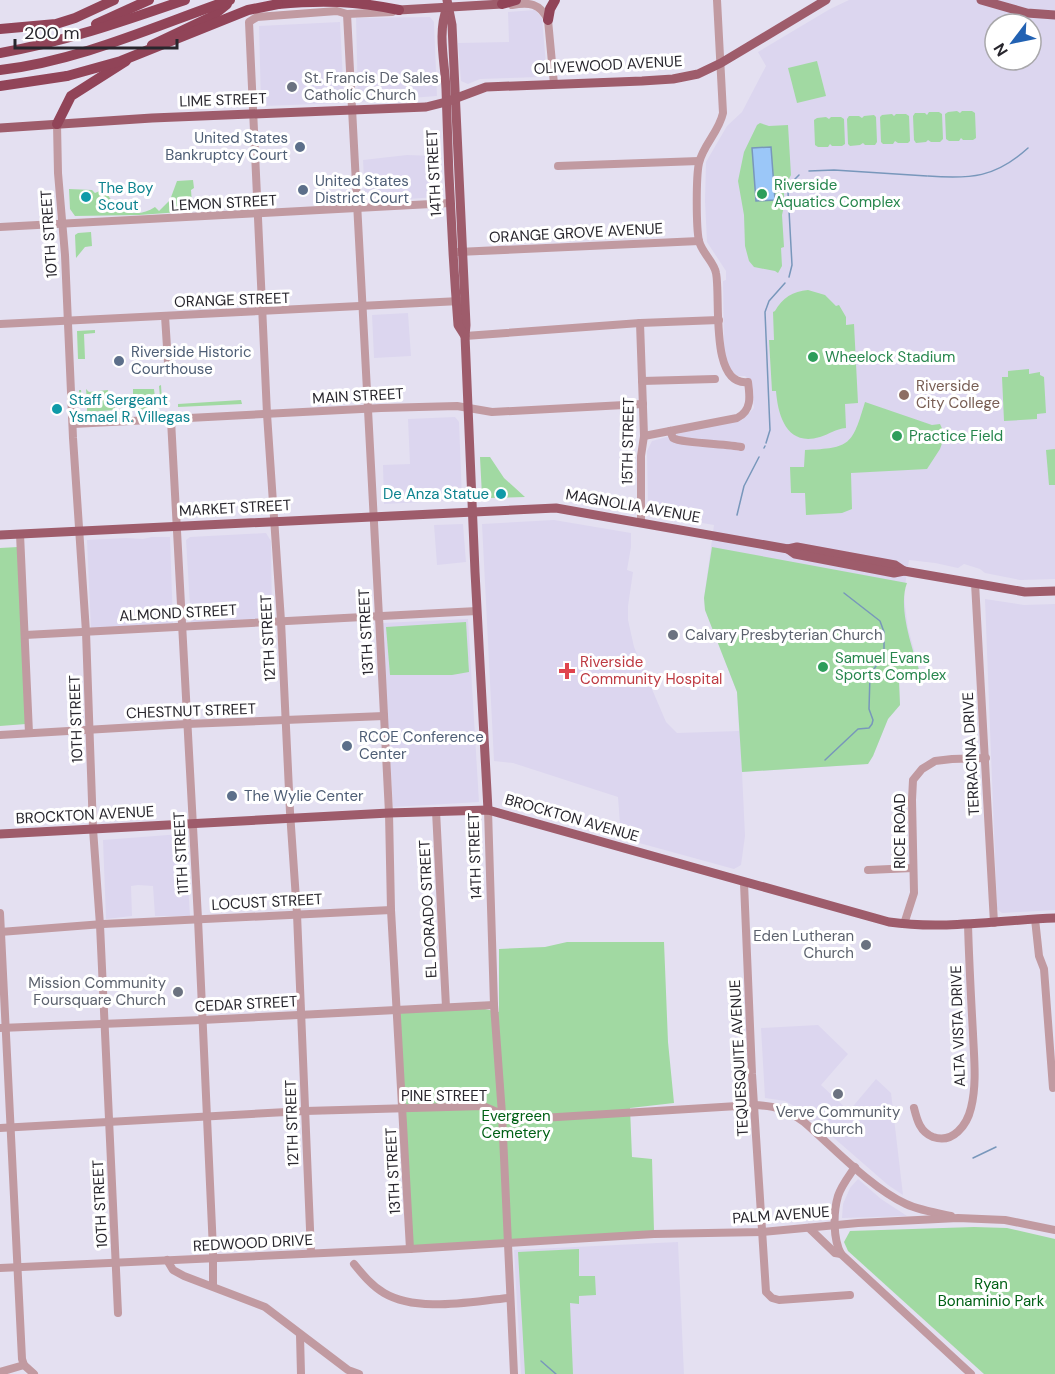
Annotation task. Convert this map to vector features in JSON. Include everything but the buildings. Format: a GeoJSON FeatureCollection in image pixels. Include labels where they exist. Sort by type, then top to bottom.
{"type":"FeatureCollection","features":[{"type":"Feature","properties":{"kind":"highway"},"geometry":{"type":"LineString","coordinates":[[0,29],[56,24],[114,0]]}},
{"type":"Feature","properties":{"kind":"highway"},"geometry":{"type":"LineString","coordinates":[[78,35],[100,21],[149,0]]}},
{"type":"Feature","properties":{"kind":"highway"},"geometry":{"type":"LineString","coordinates":[[0,53],[44,45],[185,0]]}},
{"type":"Feature","properties":{"kind":"highway"},"geometry":{"type":"LineString","coordinates":[[0,70],[50,60],[95,47],[231,0]]}},
{"type":"Feature","properties":{"kind":"highway"},"geometry":{"type":"LineString","coordinates":[[57,124],[71,96],[149,46],[211,17],[231,0]]}},
{"type":"Feature","properties":{"kind":"highway"},"geometry":{"type":"LineString","coordinates":[[502,4],[516,0]]}},
{"type":"Feature","properties":{"kind":"highway"},"geometry":{"type":"LineString","coordinates":[[548,20],[555,0]]}},
{"type":"Feature","properties":{"kind":"highway"},"geometry":{"type":"LineString","coordinates":[[0,86],[67,76],[121,60],[248,10],[278,4],[299,1],[351,1],[399,10]]}},
{"type":"Feature","properties":{"kind":"main road","name":"OLIVEWOOD AVENUE"},"geometry":{"type":"LineString","coordinates":[[451,100],[486,87],[673,79],[698,74],[721,63],[826,0]]}},
{"type":"Feature","properties":{"kind":"main road"},"geometry":{"type":"LineString","coordinates":[[981,0],[1027,13],[1055,15]]}},
{"type":"Feature","properties":{"kind":"main road"},"geometry":{"type":"LineString","coordinates":[[399,10],[447,4],[502,4]]}},
{"type":"Feature","properties":{"kind":"main road","name":"14TH STREET"},"geometry":{"type":"LineString","coordinates":[[447,4],[452,25],[450,203],[458,252],[460,302],[458,325],[465,336],[488,810]]}},
{"type":"Feature","properties":{"kind":"main road","name":"LIME STREET"},"geometry":{"type":"LineString","coordinates":[[0,128],[426,107],[451,100]]}},
{"type":"Feature","properties":{"kind":"main road","name":"14TH STREET"},"geometry":{"type":"LineString","coordinates":[[451,100],[461,235],[458,252]]}},
{"type":"Feature","properties":{"kind":"main road"},"geometry":{"type":"LineString","coordinates":[[450,203],[455,204],[457,224],[461,235]]}},
{"type":"Feature","properties":{"kind":"main road","name":"MAGNOLIA AVENUE"},"geometry":{"type":"LineString","coordinates":[[472,512],[566,509],[788,549],[797,547],[895,565],[904,571],[1025,592],[1055,591]]}},
{"type":"Feature","properties":{"kind":"main road","name":"MARKET STREET"},"geometry":{"type":"LineString","coordinates":[[0,535],[472,512]]}},
{"type":"Feature","properties":{"kind":"main road","name":"BROCKTON AVENUE"},"geometry":{"type":"LineString","coordinates":[[0,834],[389,813],[488,810],[851,913],[904,924],[994,923],[1055,918]]}},
{"type":"Feature","properties":{"kind":"street"},"geometry":{"type":"LineString","coordinates":[[644,436],[743,415],[749,404],[748,382],[742,383],[734,378],[721,359],[716,270],[699,241],[699,161],[722,120],[717,0]]}},
{"type":"Feature","properties":{"kind":"street"},"geometry":{"type":"LineString","coordinates":[[502,4],[510,6],[523,3],[542,8],[548,20],[554,84]]}},
{"type":"Feature","properties":{"kind":"street"},"geometry":{"type":"LineString","coordinates":[[347,14],[389,13],[399,10]]}},
{"type":"Feature","properties":{"kind":"street","name":"12TH STREET"},"geometry":{"type":"LineString","coordinates":[[311,1253],[297,914],[267,414],[249,22],[257,17],[337,12],[347,14]]}},
{"type":"Feature","properties":{"kind":"street","name":"13TH STREET"},"geometry":{"type":"LineString","coordinates":[[347,14],[380,617],[391,910],[410,1249]]}},
{"type":"Feature","properties":{"kind":"street","name":"10TH STREET"},"geometry":{"type":"LineString","coordinates":[[57,124],[86,632],[93,829],[100,924],[118,1313]]}},
{"type":"Feature","properties":{"kind":"street"},"geometry":{"type":"LineString","coordinates":[[558,166],[699,161]]}},
{"type":"Feature","properties":{"kind":"street","name":"LEMON STREET"},"geometry":{"type":"LineString","coordinates":[[0,227],[450,203]]}},
{"type":"Feature","properties":{"kind":"street","name":"ORANGE GROVE AVENUE"},"geometry":{"type":"LineString","coordinates":[[458,252],[699,241]]}},
{"type":"Feature","properties":{"kind":"street","name":"ORANGE STREET"},"geometry":{"type":"LineString","coordinates":[[0,324],[460,302]]}},
{"type":"Feature","properties":{"kind":"street"},"geometry":{"type":"LineString","coordinates":[[165,316],[168,363]]}},
{"type":"Feature","properties":{"kind":"street"},"geometry":{"type":"LineString","coordinates":[[465,336],[640,323],[719,320]]}},
{"type":"Feature","properties":{"kind":"street","name":"15TH STREET"},"geometry":{"type":"LineString","coordinates":[[640,323],[644,436],[641,456],[641,523]]}},
{"type":"Feature","properties":{"kind":"street"},"geometry":{"type":"LineString","coordinates":[[642,381],[715,379]]}},
{"type":"Feature","properties":{"kind":"street","name":"MAIN STREET"},"geometry":{"type":"LineString","coordinates":[[73,424],[368,408],[435,406],[492,412],[643,404]]}},
{"type":"Feature","properties":{"kind":"street","name":"11TH STREET"},"geometry":{"type":"LineString","coordinates":[[171,420],[198,919],[214,1259],[213,1286]]}},
{"type":"Feature","properties":{"kind":"street"},"geometry":{"type":"LineString","coordinates":[[670,431],[673,438],[680,442],[718,443],[741,447]]}},
{"type":"Feature","properties":{"kind":"street"},"geometry":{"type":"LineString","coordinates":[[20,534],[29,733]]}},
{"type":"Feature","properties":{"kind":"street","name":"TERRACINA DRIVE"},"geometry":{"type":"LineString","coordinates":[[975,583],[994,923]]}},
{"type":"Feature","properties":{"kind":"street","name":"ALMOND STREET"},"geometry":{"type":"LineString","coordinates":[[25,635],[477,611]]}},
{"type":"Feature","properties":{"kind":"street","name":"CHESTNUT STREET"},"geometry":{"type":"LineString","coordinates":[[0,735],[384,716]]}},
{"type":"Feature","properties":{"kind":"street","name":"RICE ROAD"},"geometry":{"type":"LineString","coordinates":[[904,924],[914,892],[912,800],[914,780],[922,769],[935,761],[986,759]]}},
{"type":"Feature","properties":{"kind":"street","name":"14TH STREET"},"geometry":{"type":"LineString","coordinates":[[488,810],[494,1005],[502,1114],[514,1374]]}},
{"type":"Feature","properties":{"kind":"street","name":"EL DORADO STREET"},"geometry":{"type":"LineString","coordinates":[[436,811],[446,1007]]}},
{"type":"Feature","properties":{"kind":"street"},"geometry":{"type":"LineString","coordinates":[[868,870],[913,868]]}},
{"type":"Feature","properties":{"kind":"street","name":"TEQUESQUITE AVENUE"},"geometry":{"type":"LineString","coordinates":[[744,883],[754,1105],[766,1292],[772,1298],[779,1300],[850,1295]]}},
{"type":"Feature","properties":{"kind":"street","name":"LOCUST STREET"},"geometry":{"type":"LineString","coordinates":[[1,932],[100,924],[391,910]]}},
{"type":"Feature","properties":{"kind":"street"},"geometry":{"type":"LineString","coordinates":[[0,913],[3,1028],[12,1128],[22,1359],[24,1365],[34,1374]]}},
{"type":"Feature","properties":{"kind":"street"},"geometry":{"type":"LineString","coordinates":[[1035,919],[1039,956],[1044,969],[1053,1088]]}},
{"type":"Feature","properties":{"kind":"street","name":"ALTA VISTA DRIVE"},"geometry":{"type":"LineString","coordinates":[[914,1108],[918,1124],[924,1132],[935,1138],[943,1138],[957,1133],[962,1128],[972,1107],[974,1071],[968,924]]}},
{"type":"Feature","properties":{"kind":"street","name":"CEDAR STREET"},"geometry":{"type":"LineString","coordinates":[[3,1028],[494,1005]]}},
{"type":"Feature","properties":{"kind":"street"},"geometry":{"type":"LineString","coordinates":[[483,1106],[494,1100],[500,1090]]}},
{"type":"Feature","properties":{"kind":"street","name":"PINE STREET"},"geometry":{"type":"LineString","coordinates":[[0,1128],[305,1111],[483,1106],[511,1118],[525,1119],[754,1105],[779,1107],[792,1114],[875,1184],[907,1205],[958,1218]]}},
{"type":"Feature","properties":{"kind":"street"},"geometry":{"type":"LineString","coordinates":[[855,1167],[838,1196],[835,1226],[837,1246],[841,1254],[971,1374]]}},
{"type":"Feature","properties":{"kind":"street","name":"PALM AVENUE"},"geometry":{"type":"LineString","coordinates":[[508,1244],[654,1234],[762,1232],[958,1218],[1005,1220],[1055,1230]]}},
{"type":"Feature","properties":{"kind":"street"},"geometry":{"type":"LineString","coordinates":[[809,1228],[835,1253],[841,1254]]}},
{"type":"Feature","properties":{"kind":"street","name":"REDWOOD DRIVE"},"geometry":{"type":"LineString","coordinates":[[0,1269],[508,1244]]}},
{"type":"Feature","properties":{"kind":"street"},"geometry":{"type":"LineString","coordinates":[[167,1260],[173,1270],[232,1296],[265,1307],[348,1370],[359,1374]]}},
{"type":"Feature","properties":{"kind":"street"},"geometry":{"type":"LineString","coordinates":[[354,1264],[375,1287],[400,1300],[424,1304],[509,1298]]}},
{"type":"Feature","properties":{"kind":"street"},"geometry":{"type":"LineString","coordinates":[[300,1335],[301,1374]]}},
{"type":"Feature","properties":{"kind":"street"},"geometry":{"type":"LineString","coordinates":[[0,1372],[24,1365]]}},
{"type":"Feature","properties":{"kind":"shaded area","name":"Riverside City College"},"geometry":{"type":"Polygon","coordinates":[[[849,0],[1055,0],[1055,579],[1020,580],[985,573],[964,564],[958,568],[909,560],[904,592],[905,605],[908,628],[922,679],[899,681],[900,705],[888,719],[868,764],[742,772],[745,836],[741,865],[734,869],[621,838],[618,797],[513,763],[494,761],[482,524],[554,520],[631,533],[627,570],[633,572],[628,620],[634,647],[666,722],[677,733],[739,731],[737,692],[705,610],[704,598],[714,525],[654,515],[648,508],[647,451],[652,441],[742,420],[754,408],[751,382],[745,376],[737,376],[728,366],[724,348],[723,281],[726,280],[726,271],[707,242],[705,201],[706,162],[727,126],[742,112],[766,66],[758,52],[849,0]]]}},
{"type":"Feature","properties":{"kind":"shaded area"},"geometry":{"type":"Polygon","coordinates":[[[535,10],[542,18],[545,75],[480,79],[468,84],[461,81],[458,43],[509,42],[508,12],[535,10]]]}},
{"type":"Feature","properties":{"kind":"shaded area"},"geometry":{"type":"Polygon","coordinates":[[[430,17],[434,22],[437,96],[358,102],[356,18],[430,17]]]}},
{"type":"Feature","properties":{"kind":"shaded area"},"geometry":{"type":"Polygon","coordinates":[[[340,22],[344,100],[342,103],[264,106],[261,104],[259,26],[340,22]]]}},
{"type":"Feature","properties":{"kind":"shaded area"},"geometry":{"type":"Polygon","coordinates":[[[407,155],[435,156],[437,197],[365,202],[363,160],[407,155]]]}},
{"type":"Feature","properties":{"kind":"shaded area"},"geometry":{"type":"Polygon","coordinates":[[[408,313],[411,356],[374,358],[372,315],[408,313]]]}},
{"type":"Feature","properties":{"kind":"shaded area"},"geometry":{"type":"Polygon","coordinates":[[[455,417],[459,422],[462,500],[384,504],[383,465],[410,464],[408,419],[455,417]]]}},
{"type":"Feature","properties":{"kind":"shaded area"},"geometry":{"type":"Polygon","coordinates":[[[463,524],[466,562],[437,565],[434,525],[463,524]]]}},
{"type":"Feature","properties":{"kind":"shaded area"},"geometry":{"type":"Polygon","coordinates":[[[266,533],[271,541],[272,618],[191,623],[186,540],[190,537],[266,533]]]}},
{"type":"Feature","properties":{"kind":"shaded area"},"geometry":{"type":"Polygon","coordinates":[[[170,537],[173,625],[91,629],[87,540],[170,537]]]}},
{"type":"Feature","properties":{"kind":"shaded area"},"geometry":{"type":"Polygon","coordinates":[[[985,599],[1024,605],[1055,604],[1055,910],[1002,913],[997,909],[985,599]]]}},
{"type":"Feature","properties":{"kind":"shaded area"},"geometry":{"type":"Polygon","coordinates":[[[468,619],[479,802],[393,807],[382,623],[468,619]]]}},
{"type":"Feature","properties":{"kind":"shaded area"},"geometry":{"type":"Polygon","coordinates":[[[181,834],[185,839],[190,916],[155,916],[153,886],[138,885],[131,886],[132,916],[106,919],[103,840],[181,834]]]}},
{"type":"Feature","properties":{"kind":"shaded area"},"geometry":{"type":"Polygon","coordinates":[[[818,1025],[848,1054],[821,1085],[849,1111],[876,1079],[891,1093],[903,1195],[888,1185],[803,1111],[785,1101],[765,1098],[761,1028],[818,1025]]]}},
{"type":"Feature","properties":{"kind":"shaded area"},"geometry":{"type":"Polygon","coordinates":[[[858,1179],[881,1199],[907,1216],[842,1218],[843,1204],[850,1188],[858,1179]]]}},
{"type":"Feature","properties":{"kind":"shaded area"},"geometry":{"type":"Polygon","coordinates":[[[678,1242],[684,1374],[521,1374],[514,1250],[678,1242]]]}},
{"type":"Feature","properties":{"kind":"green space"},"geometry":{"type":"Polygon","coordinates":[[[817,61],[826,96],[797,103],[788,68],[817,61]]]}},
{"type":"Feature","properties":{"kind":"green space"},"geometry":{"type":"Polygon","coordinates":[[[957,111],[975,113],[976,138],[973,140],[961,138],[959,141],[949,141],[946,139],[945,114],[957,111]]]}},
{"type":"Feature","properties":{"kind":"green space"},"geometry":{"type":"Polygon","coordinates":[[[929,112],[942,114],[943,139],[940,142],[928,140],[916,143],[913,116],[915,113],[927,115],[929,112]]]}},
{"type":"Feature","properties":{"kind":"green space"},"geometry":{"type":"Polygon","coordinates":[[[892,114],[909,116],[910,141],[908,143],[895,141],[893,144],[883,144],[881,142],[880,117],[892,114]]]}},
{"type":"Feature","properties":{"kind":"green space"},"geometry":{"type":"Polygon","coordinates":[[[874,115],[877,142],[875,145],[863,143],[850,146],[847,119],[849,116],[862,118],[874,115]]]}},
{"type":"Feature","properties":{"kind":"green space"},"geometry":{"type":"Polygon","coordinates":[[[826,117],[844,119],[845,144],[842,146],[830,144],[828,147],[818,147],[815,145],[814,120],[826,117]]]}},
{"type":"Feature","properties":{"kind":"green space","name":"Riverside Aquatics Complex"},"geometry":{"type":"Polygon","coordinates":[[[760,123],[769,126],[788,125],[791,175],[784,189],[782,215],[784,247],[781,248],[782,266],[778,273],[754,267],[749,261],[745,246],[744,215],[738,181],[744,152],[760,123]]]}},
{"type":"Feature","properties":{"kind":"green space"},"geometry":{"type":"Polygon","coordinates":[[[193,180],[194,188],[191,190],[194,211],[75,216],[70,209],[69,189],[92,190],[95,193],[104,189],[119,207],[126,211],[140,213],[155,207],[159,211],[170,200],[177,181],[193,180]]]}},
{"type":"Feature","properties":{"kind":"green space"},"geometry":{"type":"Polygon","coordinates":[[[91,232],[92,246],[85,247],[76,258],[75,235],[91,232]]]}},
{"type":"Feature","properties":{"kind":"green space","name":"Wheelock Stadium"},"geometry":{"type":"Polygon","coordinates":[[[808,290],[825,295],[836,306],[839,305],[846,317],[846,325],[854,324],[858,403],[845,404],[846,428],[809,439],[799,438],[792,433],[782,419],[776,391],[772,391],[769,340],[774,340],[773,312],[788,296],[808,290]]]}},
{"type":"Feature","properties":{"kind":"green space"},"geometry":{"type":"Polygon","coordinates":[[[95,330],[95,333],[84,334],[85,359],[78,359],[77,331],[95,330]]]}},
{"type":"Feature","properties":{"kind":"green space"},"geometry":{"type":"Polygon","coordinates":[[[1029,369],[1029,374],[1040,372],[1040,375],[1044,377],[1046,413],[1037,414],[1037,419],[1004,421],[1002,377],[1008,377],[1008,371],[1029,369]]]}},
{"type":"Feature","properties":{"kind":"green space"},"geometry":{"type":"Polygon","coordinates":[[[161,385],[162,401],[154,401],[156,409],[128,410],[127,395],[133,394],[133,389],[154,389],[155,398],[160,397],[159,386],[161,385]]]}},
{"type":"Feature","properties":{"kind":"green space"},"geometry":{"type":"Polygon","coordinates":[[[86,389],[89,392],[108,390],[108,396],[114,396],[115,410],[87,412],[87,404],[80,406],[79,390],[81,390],[82,401],[87,401],[86,389]]]}},
{"type":"Feature","properties":{"kind":"green space"},"geometry":{"type":"Polygon","coordinates":[[[241,400],[242,404],[178,407],[178,404],[241,400]]]}},
{"type":"Feature","properties":{"kind":"green space"},"geometry":{"type":"Polygon","coordinates":[[[865,402],[932,425],[940,424],[945,435],[940,449],[927,469],[851,473],[852,509],[842,513],[806,515],[805,493],[791,493],[790,467],[804,467],[805,450],[832,448],[847,441],[857,427],[865,402]]]}},
{"type":"Feature","properties":{"kind":"green space"},"geometry":{"type":"Polygon","coordinates":[[[1055,449],[1055,485],[1049,485],[1046,450],[1055,449]]]}},
{"type":"Feature","properties":{"kind":"green space"},"geometry":{"type":"Polygon","coordinates":[[[480,457],[490,457],[504,478],[525,497],[488,498],[482,496],[480,457]]]}},
{"type":"Feature","properties":{"kind":"green space"},"geometry":{"type":"Polygon","coordinates":[[[18,547],[26,724],[0,726],[0,548],[18,547]]]}},
{"type":"Feature","properties":{"kind":"green space","name":"Samuel Evans Sports Complex"},"geometry":{"type":"Polygon","coordinates":[[[712,547],[907,583],[904,594],[905,618],[922,679],[899,681],[900,705],[888,719],[868,764],[742,772],[737,692],[705,610],[704,598],[712,547]]]}},
{"type":"Feature","properties":{"kind":"green space"},"geometry":{"type":"Polygon","coordinates":[[[466,622],[469,672],[452,675],[390,675],[386,627],[466,622]]]}},
{"type":"Feature","properties":{"kind":"green space","name":"Evergreen Cemetery"},"geometry":{"type":"Polygon","coordinates":[[[567,942],[664,942],[668,1042],[674,1103],[630,1108],[632,1157],[652,1159],[654,1231],[407,1249],[396,1010],[480,1008],[499,1012],[499,949],[545,947],[567,942]]]}},
{"type":"Feature","properties":{"kind":"green space","name":"Ryan Bonaminio Park"},"geometry":{"type":"Polygon","coordinates":[[[1007,1228],[1055,1239],[1055,1374],[984,1374],[848,1251],[844,1242],[850,1231],[1007,1228]]]}},
{"type":"Feature","properties":{"kind":"green space"},"geometry":{"type":"Polygon","coordinates":[[[579,1249],[579,1276],[595,1276],[596,1295],[579,1296],[579,1304],[570,1303],[573,1374],[525,1374],[518,1252],[579,1249]]]}},
{"type":"Feature","properties":{"kind":"water"},"geometry":{"type":"Polygon","coordinates":[[[771,147],[775,200],[756,201],[752,148],[771,147]]]}},
{"type":"Feature","properties":{"kind":"waterway"},"geometry":{"type":"LineString","coordinates":[[928,176],[957,177],[993,171],[1028,148]]}},
{"type":"Feature","properties":{"kind":"waterway"},"geometry":{"type":"LineString","coordinates":[[809,171],[834,170],[927,176]]}},
{"type":"Feature","properties":{"kind":"waterway"},"geometry":{"type":"LineString","coordinates":[[789,277],[792,265],[788,192],[792,182],[799,175]]}},
{"type":"Feature","properties":{"kind":"waterway"},"geometry":{"type":"LineString","coordinates":[[766,443],[770,430],[765,312],[769,301],[785,283]]}},
{"type":"Feature","properties":{"kind":"waterway"},"geometry":{"type":"LineString","coordinates":[[737,515],[744,486],[759,457]]}},
{"type":"Feature","properties":{"kind":"waterway"},"geometry":{"type":"LineString","coordinates":[[825,760],[858,729],[869,728],[872,724],[869,709],[870,675],[884,654],[884,632],[880,621],[844,593]]}},
{"type":"Feature","properties":{"kind":"waterway"},"geometry":{"type":"LineString","coordinates":[[973,1158],[996,1147]]}},
{"type":"Feature","properties":{"kind":"waterway"},"geometry":{"type":"LineString","coordinates":[[541,1361],[556,1374]]}},
{"type":"Feature","properties":{"kind":"place","name":"St. Francis De Sales Catholic Church"},"geometry":{"type":"Point","coordinates":[292,87]}},
{"type":"Feature","properties":{"kind":"place","name":"United States Bankruptcy Court"},"geometry":{"type":"Point","coordinates":[300,147]}},
{"type":"Feature","properties":{"kind":"place","name":"United States District Court"},"geometry":{"type":"Point","coordinates":[303,190]}},
{"type":"Feature","properties":{"kind":"place","name":"Riverside Aquatics Complex"},"geometry":{"type":"Point","coordinates":[762,194]}},
{"type":"Feature","properties":{"kind":"place","name":"The Boy Scout"},"geometry":{"type":"Point","coordinates":[86,197]}},
{"type":"Feature","properties":{"kind":"place","name":"Wheelock Stadium"},"geometry":{"type":"Point","coordinates":[813,357]}},
{"type":"Feature","properties":{"kind":"place","name":"Riverside Historic Courthouse"},"geometry":{"type":"Point","coordinates":[119,361]}},
{"type":"Feature","properties":{"kind":"place","name":"Riverside City College"},"geometry":{"type":"Point","coordinates":[904,395]}},
{"type":"Feature","properties":{"kind":"place","name":"Staff Sergeant Ysmael R. Villegas"},"geometry":{"type":"Point","coordinates":[57,409]}},
{"type":"Feature","properties":{"kind":"place","name":"Practice Field"},"geometry":{"type":"Point","coordinates":[897,436]}},
{"type":"Feature","properties":{"kind":"place","name":"De Anza Statue"},"geometry":{"type":"Point","coordinates":[501,494]}},
{"type":"Feature","properties":{"kind":"place","name":"Calvary Presbyterian Church"},"geometry":{"type":"Point","coordinates":[673,635]}},
{"type":"Feature","properties":{"kind":"place","name":"Samuel Evans Sports Complex"},"geometry":{"type":"Point","coordinates":[823,667]}},
{"type":"Feature","properties":{"kind":"place","name":"Riverside Community Hospital"},"geometry":{"type":"Point","coordinates":[567,671]}},
{"type":"Feature","properties":{"kind":"place","name":"RCOE Conference Center"},"geometry":{"type":"Point","coordinates":[347,746]}},
{"type":"Feature","properties":{"kind":"place","name":"The Wylie Center"},"geometry":{"type":"Point","coordinates":[232,796]}},
{"type":"Feature","properties":{"kind":"place","name":"Eden Lutheran Church"},"geometry":{"type":"Point","coordinates":[866,945]}},
{"type":"Feature","properties":{"kind":"place","name":"Mission Community Foursquare Church"},"geometry":{"type":"Point","coordinates":[178,992]}},
{"type":"Feature","properties":{"kind":"place","name":"Verve Community Church"},"geometry":{"type":"Point","coordinates":[838,1094]}}]}
